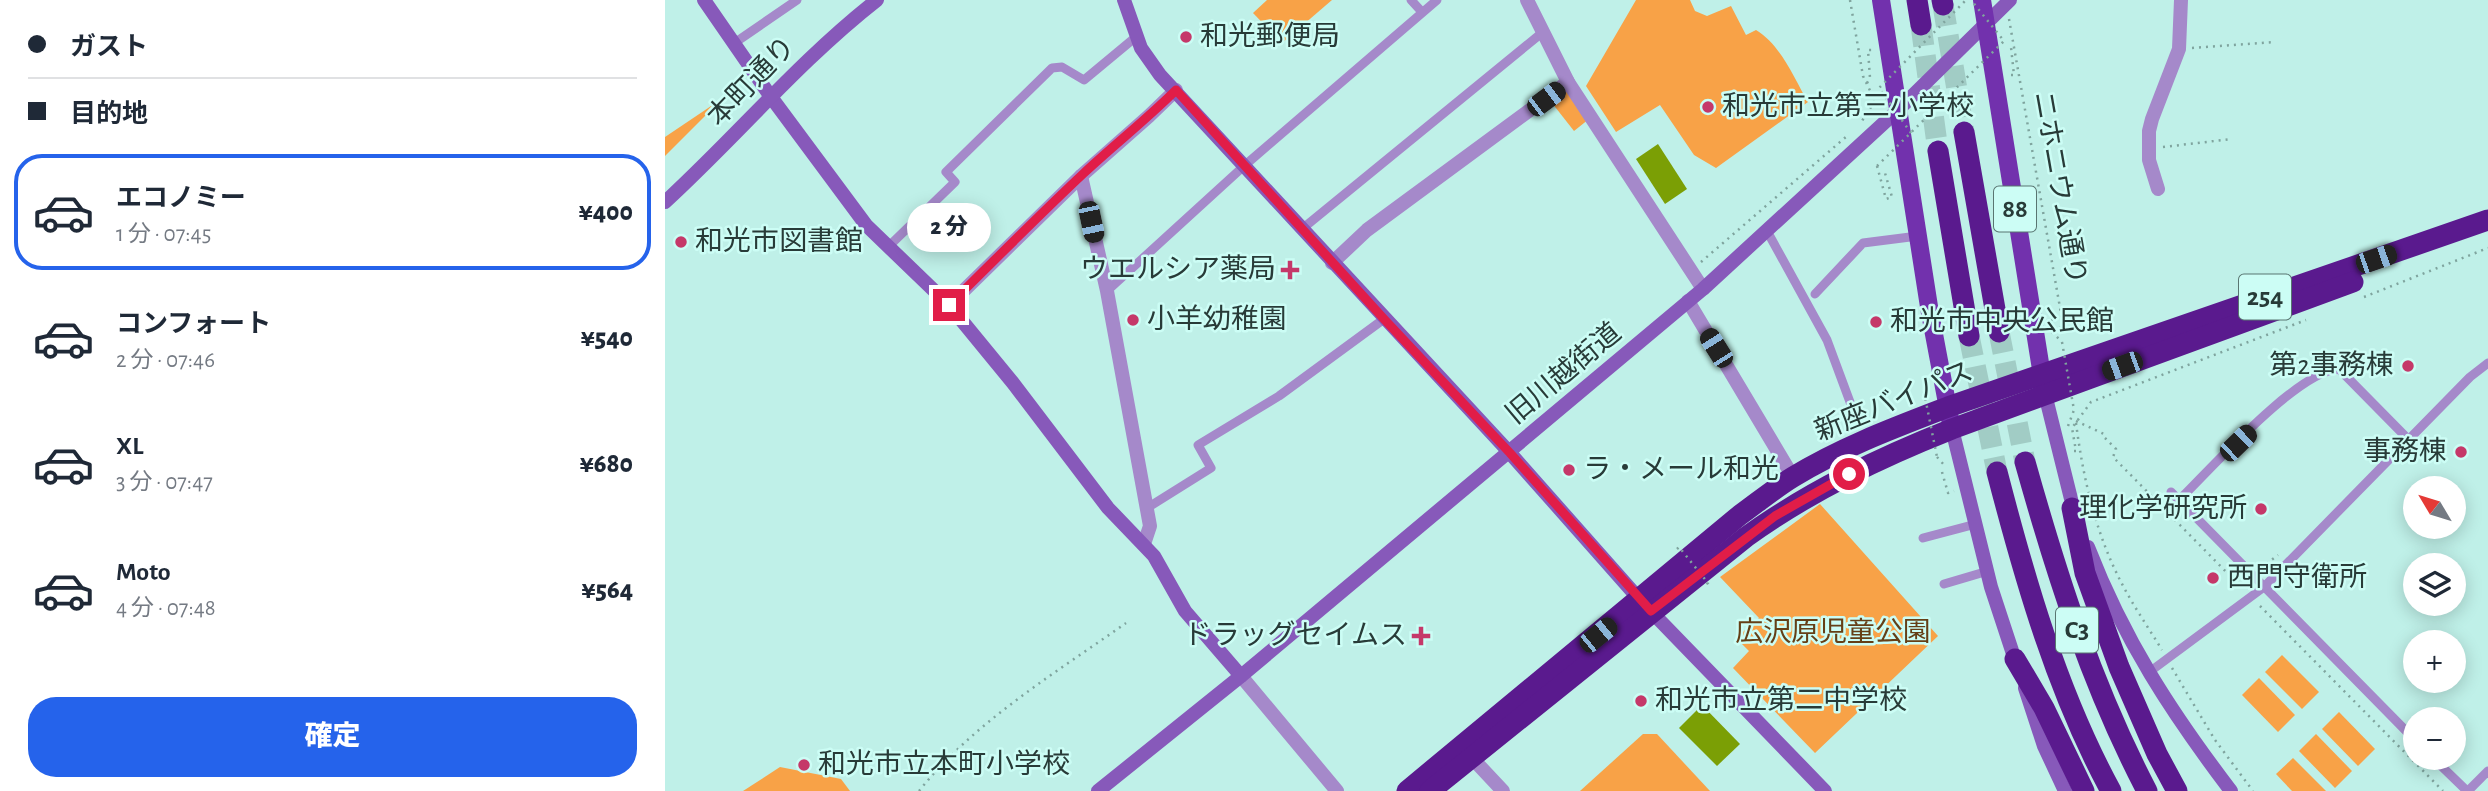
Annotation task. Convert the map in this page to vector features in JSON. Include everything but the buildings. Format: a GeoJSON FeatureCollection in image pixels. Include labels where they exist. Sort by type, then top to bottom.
{"type":"FeatureCollection","features":[{"type":"Feature","properties":{"kind":"highway"},"geometry":{"type":"LineString","coordinates":[[1917,0],[1921,25]]}},
{"type":"Feature","properties":{"kind":"highway"},"geometry":{"type":"LineString","coordinates":[[1964,132],[1999,332]]}},
{"type":"Feature","properties":{"kind":"highway"},"geometry":{"type":"LineString","coordinates":[[1938,151],[1969,336]]}},
{"type":"Feature","properties":{"kind":"highway","name":"新座バイパス"},"geometry":{"type":"LineString","coordinates":[[1408,791],[1646,605],[1805,497],[1889,454],[1952,429],[2044,384],[2488,220]]}},
{"type":"Feature","properties":{"kind":"highway","name":"新座バイパス"},"geometry":{"type":"LineString","coordinates":[[1430,791],[1472,758],[1646,605],[1740,516],[1793,477],[1891,429],[1948,407],[2044,384],[2488,234]]}},
{"type":"Feature","properties":{"kind":"highway","name":"C3"},"geometry":{"type":"LineString","coordinates":[[2025,462],[2065,597],[2090,667],[2147,791]]}},
{"type":"Feature","properties":{"kind":"highway","name":"C3"},"geometry":{"type":"LineString","coordinates":[[1997,472],[2039,619],[2066,694],[2111,791]]}},
{"type":"Feature","properties":{"kind":"highway"},"geometry":{"type":"LineString","coordinates":[[2072,508],[2085,572],[2119,667],[2157,754],[2177,791]]}},
{"type":"Feature","properties":{"kind":"highway"},"geometry":{"type":"LineString","coordinates":[[2015,659],[2044,708],[2084,791]]}},
{"type":"Feature","properties":{"kind":"main road"},"geometry":{"type":"LineString","coordinates":[[1881,0],[1930,313],[1952,429]]}},
{"type":"Feature","properties":{"kind":"main road","name":"88"},"geometry":{"type":"LineString","coordinates":[[1982,0],[2044,384]]}},
{"type":"Feature","properties":{"kind":"street"},"geometry":{"type":"LineString","coordinates":[[703,0],[866,225],[949,305],[1013,383],[1108,508],[1154,556],[1185,611],[1337,791]]}},
{"type":"Feature","properties":{"kind":"street","name":"本町通り"},"geometry":{"type":"LineString","coordinates":[[665,202],[703,167],[826,41],[877,0]]}},
{"type":"Feature","properties":{"kind":"street"},"geometry":{"type":"LineString","coordinates":[[1124,0],[1148,59],[1646,605],[1825,791]]}},
{"type":"Feature","properties":{"kind":"street"},"geometry":{"type":"LineString","coordinates":[[1527,0],[1568,82],[1703,289]]}},
{"type":"Feature","properties":{"kind":"street"},"geometry":{"type":"LineString","coordinates":[[2158,189],[2149,160],[2152,119],[2179,49],[2181,0]]}},
{"type":"Feature","properties":{"kind":"street","name":"旧川越街道"},"geometry":{"type":"LineString","coordinates":[[1098,791],[1241,677],[1703,289],[1898,110],[2006,4]]}},
{"type":"Feature","properties":{"kind":"street"},"geometry":{"type":"LineString","coordinates":[[1332,262],[1367,230],[1568,82]]}},
{"type":"Feature","properties":{"kind":"street"},"geometry":{"type":"LineString","coordinates":[[949,305],[1081,176],[1176,90]]}},
{"type":"Feature","properties":{"kind":"street"},"geometry":{"type":"LineString","coordinates":[[1081,176],[1107,291],[1150,526],[1144,544]]}},
{"type":"Feature","properties":{"kind":"street"},"geometry":{"type":"LineString","coordinates":[[1688,301],[1793,477]]}},
{"type":"Feature","properties":{"kind":"street"},"geometry":{"type":"LineString","coordinates":[[2044,384],[2072,508],[2112,605],[2148,673],[2183,728],[2231,791]]}},
{"type":"Feature","properties":{"kind":"street"},"geometry":{"type":"LineString","coordinates":[[1952,429],[1987,571],[2044,746],[2065,791]]}},
{"type":"Feature","properties":{"kind":"street"},"geometry":{"type":"LineString","coordinates":[[1472,758],[1503,791]]}},
{"type":"Feature","properties":{"kind":"lane"},"geometry":{"type":"LineString","coordinates":[[733,44],[797,0]]}},
{"type":"Feature","properties":{"kind":"lane"},"geometry":{"type":"LineString","coordinates":[[1411,0],[1422,12]]}},
{"type":"Feature","properties":{"kind":"lane"},"geometry":{"type":"LineString","coordinates":[[1107,291],[1244,166],[1437,0]]}},
{"type":"Feature","properties":{"kind":"lane"},"geometry":{"type":"LineString","coordinates":[[1302,229],[1543,32]]}},
{"type":"Feature","properties":{"kind":"lane"},"geometry":{"type":"LineString","coordinates":[[888,247],[955,182],[946,172],[1052,68],[1062,67],[1084,80],[1137,36]]}},
{"type":"Feature","properties":{"kind":"lane"},"geometry":{"type":"LineString","coordinates":[[1767,231],[1827,340],[1850,402]]}},
{"type":"Feature","properties":{"kind":"lane"},"geometry":{"type":"LineString","coordinates":[[1815,294],[1863,243],[1918,236]]}},
{"type":"Feature","properties":{"kind":"lane"},"geometry":{"type":"LineString","coordinates":[[1146,508],[1211,468],[1198,445],[1279,396],[1384,319]]}},
{"type":"Feature","properties":{"kind":"lane"},"geometry":{"type":"LineString","coordinates":[[2148,673],[2264,587],[2470,377],[2488,363]]}},
{"type":"Feature","properties":{"kind":"lane"},"geometry":{"type":"LineString","coordinates":[[2179,500],[2285,396],[2328,369],[2339,369],[2409,440]]}},
{"type":"Feature","properties":{"kind":"lane"},"geometry":{"type":"LineString","coordinates":[[2171,492],[2403,728]]}},
{"type":"Feature","properties":{"kind":"lane"},"geometry":{"type":"LineString","coordinates":[[1923,538],[1976,524]]}},
{"type":"Feature","properties":{"kind":"lane"},"geometry":{"type":"LineString","coordinates":[[1944,584],[1987,571]]}},
{"type":"Feature","properties":{"kind":"lane"},"geometry":{"type":"LineString","coordinates":[[2445,770],[2467,791],[2488,771]]}},
{"type":"Feature","properties":{"kind":"path"},"geometry":{"type":"LineString","coordinates":[[1850,0],[1863,76],[1875,101],[1859,126]]}},
{"type":"Feature","properties":{"kind":"path"},"geometry":{"type":"LineString","coordinates":[[1879,88],[1969,0],[2004,41],[1877,166],[1887,199],[1892,197],[1885,173]]}},
{"type":"Feature","properties":{"kind":"path","name":"ニホニウム通り"},"geometry":{"type":"LineString","coordinates":[[2006,4],[2063,328],[2054,327]]}},
{"type":"Feature","properties":{"kind":"path"},"geometry":{"type":"LineString","coordinates":[[2179,49],[2274,42]]}},
{"type":"Feature","properties":{"kind":"path"},"geometry":{"type":"LineString","coordinates":[[1867,83],[1870,78],[1868,50],[1875,50]]}},
{"type":"Feature","properties":{"kind":"path"},"geometry":{"type":"LineString","coordinates":[[1878,75],[1879,88],[1911,133]]}},
{"type":"Feature","properties":{"kind":"path"},"geometry":{"type":"LineString","coordinates":[[1691,271],[1848,135]]}},
{"type":"Feature","properties":{"kind":"path"},"geometry":{"type":"LineString","coordinates":[[2149,148],[2232,139]]}},
{"type":"Feature","properties":{"kind":"path"},"geometry":{"type":"LineString","coordinates":[[2364,297],[2488,248]]}},
{"type":"Feature","properties":{"kind":"path"},"geometry":{"type":"LineString","coordinates":[[2072,428],[2091,402],[2314,316]]}},
{"type":"Feature","properties":{"kind":"path"},"geometry":{"type":"LineString","coordinates":[[2063,328],[2065,336]]}},
{"type":"Feature","properties":{"kind":"path"},"geometry":{"type":"LineString","coordinates":[[2062,342],[2074,410]]}},
{"type":"Feature","properties":{"kind":"path"},"geometry":{"type":"LineString","coordinates":[[1924,392],[1937,457]]}},
{"type":"Feature","properties":{"kind":"path"},"geometry":{"type":"LineString","coordinates":[[2076,421],[2104,434],[2116,449],[2113,457],[2443,791]]}},
{"type":"Feature","properties":{"kind":"path"},"geometry":{"type":"LineString","coordinates":[[2076,421],[2081,463],[2092,510],[2119,579],[2215,740],[2253,791]]}},
{"type":"Feature","properties":{"kind":"path"},"geometry":{"type":"LineString","coordinates":[[1942,472],[1948,491]]}},
{"type":"Feature","properties":{"kind":"path"},"geometry":{"type":"LineString","coordinates":[[1677,549],[1679,547],[1708,583],[1705,585]]}},
{"type":"Feature","properties":{"kind":"path"},"geometry":{"type":"LineString","coordinates":[[2243,589],[2253,575],[2277,556]]}},
{"type":"Feature","properties":{"kind":"path"},"geometry":{"type":"LineString","coordinates":[[919,791],[938,767],[968,739],[1028,691],[1126,624]]}},
{"type":"Feature","properties":{"kind":"green space"},"geometry":{"type":"Polygon","coordinates":[[[1267,0],[1332,0],[1282,43],[1253,13],[1267,0]]]}},
{"type":"Feature","properties":{"kind":"green space"},"geometry":{"type":"Polygon","coordinates":[[[1636,0],[1690,0],[1695,11],[1707,16],[1731,6],[1746,35],[1756,30],[1773,44],[1808,102],[1716,168],[1694,155],[1660,105],[1616,132],[1586,86],[1636,0]]]}},
{"type":"Feature","properties":{"kind":"green space"},"geometry":{"type":"Polygon","coordinates":[[[1565,92],[1569,92],[1589,119],[1574,131],[1552,103],[1565,92]]]}},
{"type":"Feature","properties":{"kind":"green space"},"geometry":{"type":"Polygon","coordinates":[[[723,98],[665,156],[665,137],[723,98]]]}},
{"type":"Feature","properties":{"kind":"green space","name":"広沢原児童公園"},"geometry":{"type":"Polygon","coordinates":[[[1820,504],[1938,636],[1815,753],[1733,668],[1749,651],[1736,638],[1759,618],[1720,577],[1820,504]]]}},
{"type":"Feature","properties":{"kind":"green space"},"geometry":{"type":"Polygon","coordinates":[[[2282,655],[2319,692],[2302,709],[2265,672],[2282,655]]]}},
{"type":"Feature","properties":{"kind":"green space"},"geometry":{"type":"Polygon","coordinates":[[[2259,678],[2295,715],[2278,732],[2242,695],[2259,678]]]}},
{"type":"Feature","properties":{"kind":"green space"},"geometry":{"type":"Polygon","coordinates":[[[2339,712],[2375,749],[2358,766],[2322,729],[2339,712]]]}},
{"type":"Feature","properties":{"kind":"green space"},"geometry":{"type":"Polygon","coordinates":[[[1643,734],[1657,734],[1710,791],[1580,791],[1643,734]]]}},
{"type":"Feature","properties":{"kind":"green space"},"geometry":{"type":"Polygon","coordinates":[[[2316,734],[2352,771],[2335,788],[2299,751],[2316,734]]]}},
{"type":"Feature","properties":{"kind":"green space"},"geometry":{"type":"Polygon","coordinates":[[[2293,758],[2326,791],[2292,791],[2276,774],[2293,758]]]}},
{"type":"Feature","properties":{"kind":"green space"},"geometry":{"type":"Polygon","coordinates":[[[780,767],[841,779],[850,791],[743,791],[780,767]]]}},
{"type":"Feature","properties":{"kind":"shaded area"},"geometry":{"type":"Polygon","coordinates":[[[1658,144],[1687,189],[1665,204],[1636,159],[1658,144]]]}},
{"type":"Feature","properties":{"kind":"shaded area"},"geometry":{"type":"Polygon","coordinates":[[[1702,705],[1740,744],[1717,766],[1679,728],[1702,705]]]}},
{"type":"Feature","properties":{"kind":"tunnel"},"geometry":{"type":"LineString","coordinates":[[1943,5],[1964,132]]}},
{"type":"Feature","properties":{"kind":"tunnel"},"geometry":{"type":"LineString","coordinates":[[1921,25],[1938,151]]}},
{"type":"Feature","properties":{"kind":"tunnel"},"geometry":{"type":"LineString","coordinates":[[1999,332],[2025,462]]}},
{"type":"Feature","properties":{"kind":"tunnel"},"geometry":{"type":"LineString","coordinates":[[1969,336],[1997,472]]}},
{"type":"Feature","properties":{"kind":"place","name":"和光郵便局"},"geometry":{"type":"Point","coordinates":[1186,37]}},
{"type":"Feature","properties":{"kind":"place","name":"和光市立第三小学校"},"geometry":{"type":"Point","coordinates":[1708,107]}},
{"type":"Feature","properties":{"kind":"place","name":"和光市図書館"},"geometry":{"type":"Point","coordinates":[681,242]}},
{"type":"Feature","properties":{"kind":"place","name":"ウエルシア薬局"},"geometry":{"type":"Point","coordinates":[1290,270]}},
{"type":"Feature","properties":{"kind":"place","name":"小羊幼稚園"},"geometry":{"type":"Point","coordinates":[1133,320]}},
{"type":"Feature","properties":{"kind":"place","name":"和光市中央公民館"},"geometry":{"type":"Point","coordinates":[1876,322]}},
{"type":"Feature","properties":{"kind":"place","name":"第2事務棟"},"geometry":{"type":"Point","coordinates":[2408,366]}},
{"type":"Feature","properties":{"kind":"place","name":"事務棟"},"geometry":{"type":"Point","coordinates":[2461,452]}},
{"type":"Feature","properties":{"kind":"place","name":"ラ・メール和光"},"geometry":{"type":"Point","coordinates":[1569,470]}},
{"type":"Feature","properties":{"kind":"place","name":"理化学研究所"},"geometry":{"type":"Point","coordinates":[2261,509]}},
{"type":"Feature","properties":{"kind":"place","name":"西門守衛所"},"geometry":{"type":"Point","coordinates":[2213,578]}},
{"type":"Feature","properties":{"kind":"place","name":"ドラッグセイムス"},"geometry":{"type":"Point","coordinates":[1421,636]}},
{"type":"Feature","properties":{"kind":"place","name":"和光市立第二中学校"},"geometry":{"type":"Point","coordinates":[1641,701]}},
{"type":"Feature","properties":{"kind":"place","name":"和光市立本町小学校"},"geometry":{"type":"Point","coordinates":[804,765]}},
{"type":"Feature","properties":{"kind":"route"},"geometry":{"type":"LineString","coordinates":[[949,305],[1081,176],[1176,90],[1510,453],[1651,611],[1775,516],[1849,474]]}}]}
